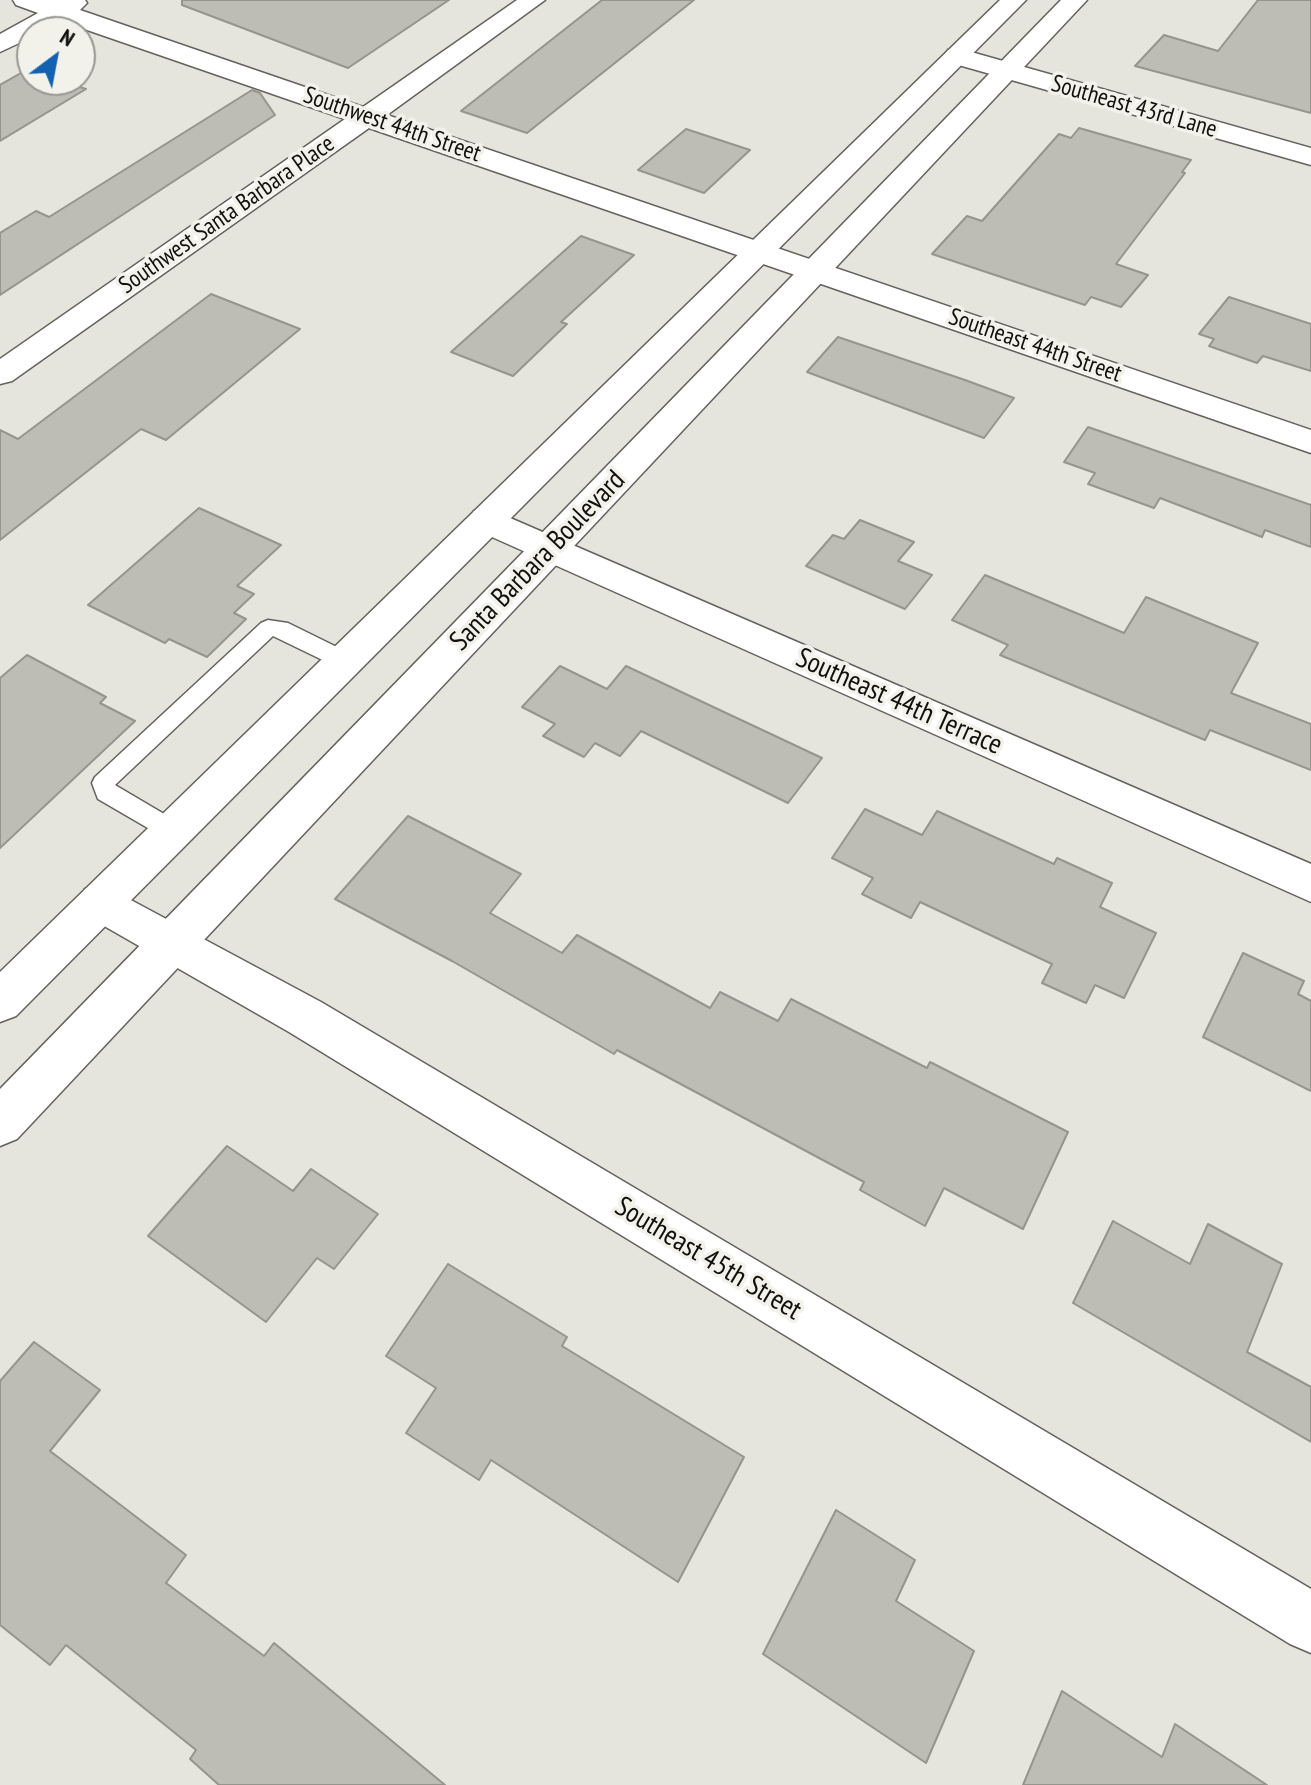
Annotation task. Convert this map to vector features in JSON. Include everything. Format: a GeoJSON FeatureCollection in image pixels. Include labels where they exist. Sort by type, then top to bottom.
{"type":"FeatureCollection","features":[{"type":"Feature","properties":{"kind":"street","name":"Southwest 44th Street"},"geometry":{"type":"LineString","coordinates":[[25,0],[70,6],[366,117],[758,251]]}},
{"type":"Feature","properties":{"kind":"street","name":"Southwest Santa Barbara Place"},"geometry":{"type":"LineString","coordinates":[[0,374],[533,0]]}},
{"type":"Feature","properties":{"kind":"street"},"geometry":{"type":"LineString","coordinates":[[0,1002],[1014,0]]}},
{"type":"Feature","properties":{"kind":"street","name":"Santa Barbara Boulevard"},"geometry":{"type":"LineString","coordinates":[[0,1123],[1075,0]]}},
{"type":"Feature","properties":{"kind":"street"},"geometry":{"type":"LineString","coordinates":[[0,44],[70,6]]}},
{"type":"Feature","properties":{"kind":"street","name":"Southeast 43rd Lane"},"geometry":{"type":"LineString","coordinates":[[957,56],[1311,157]]}},
{"type":"Feature","properties":{"kind":"street","name":"Southeast 44th Street"},"geometry":{"type":"LineString","coordinates":[[758,251],[1311,442]]}},
{"type":"Feature","properties":{"kind":"street","name":"Southeast 44th Terrace"},"geometry":{"type":"LineString","coordinates":[[487,520],[1311,884]]}},
{"type":"Feature","properties":{"kind":"street","name":"Southeast 45th Street"},"geometry":{"type":"LineString","coordinates":[[101,902],[319,1025],[1311,1623]]}},
{"type":"Feature","properties":{"kind":"lane"},"geometry":{"type":"LineString","coordinates":[[173,831],[106,793],[103,783],[268,628],[281,628],[345,661]]}},
{"type":"Feature","properties":{"kind":"building"},"geometry":{"type":"Polygon","coordinates":[[[182,0],[449,0],[348,68],[182,5],[182,0]]]}},
{"type":"Feature","properties":{"kind":"building"},"geometry":{"type":"Polygon","coordinates":[[[602,0],[694,0],[527,133],[461,111],[602,0]]]}},
{"type":"Feature","properties":{"kind":"building"},"geometry":{"type":"Polygon","coordinates":[[[1258,0],[1311,0],[1311,113],[1135,66],[1164,35],[1218,51],[1258,0]]]}},
{"type":"Feature","properties":{"kind":"building"},"geometry":{"type":"Polygon","coordinates":[[[16,76],[16,96],[74,96],[0,141],[0,85],[16,76]]]}},
{"type":"Feature","properties":{"kind":"building"},"geometry":{"type":"Polygon","coordinates":[[[252,90],[260,93],[275,115],[0,295],[0,233],[36,211],[49,217],[252,90]]]}},
{"type":"Feature","properties":{"kind":"building"},"geometry":{"type":"Polygon","coordinates":[[[1079,128],[1191,160],[1182,172],[1185,173],[1116,264],[1148,275],[1121,307],[1091,297],[1085,305],[932,254],[967,216],[982,221],[1059,134],[1071,138],[1079,128]]]}},
{"type":"Feature","properties":{"kind":"building"},"geometry":{"type":"Polygon","coordinates":[[[686,129],[750,150],[704,193],[638,170],[686,129]]]}},
{"type":"Feature","properties":{"kind":"building"},"geometry":{"type":"Polygon","coordinates":[[[581,236],[634,255],[561,322],[567,324],[513,376],[451,352],[581,236]]]}},
{"type":"Feature","properties":{"kind":"building"},"geometry":{"type":"Polygon","coordinates":[[[211,294],[300,329],[166,440],[141,429],[0,540],[0,430],[18,439],[211,294]]]}},
{"type":"Feature","properties":{"kind":"building"},"geometry":{"type":"Polygon","coordinates":[[[1229,297],[1311,324],[1311,371],[1263,356],[1257,363],[1209,346],[1214,339],[1199,334],[1229,297]]]}},
{"type":"Feature","properties":{"kind":"building"},"geometry":{"type":"Polygon","coordinates":[[[838,337],[1014,398],[984,438],[807,372],[838,337]]]}},
{"type":"Feature","properties":{"kind":"building"},"geometry":{"type":"Polygon","coordinates":[[[1088,427],[1311,505],[1311,547],[1265,530],[1262,537],[1160,498],[1154,508],[1088,484],[1095,473],[1064,462],[1088,427]]]}},
{"type":"Feature","properties":{"kind":"building"},"geometry":{"type":"Polygon","coordinates":[[[199,508],[281,545],[237,586],[254,594],[234,613],[246,619],[207,657],[169,639],[165,643],[88,605],[199,508]]]}},
{"type":"Feature","properties":{"kind":"building"},"geometry":{"type":"Polygon","coordinates":[[[860,520],[914,542],[898,561],[932,575],[905,609],[806,566],[833,535],[844,539],[860,520]]]}},
{"type":"Feature","properties":{"kind":"building"},"geometry":{"type":"Polygon","coordinates":[[[985,575],[1124,633],[1146,597],[1258,643],[1231,693],[1311,724],[1311,770],[1210,730],[1205,740],[1000,655],[1008,645],[952,620],[985,575]]]}},
{"type":"Feature","properties":{"kind":"building"},"geometry":{"type":"Polygon","coordinates":[[[27,655],[106,697],[100,703],[135,721],[0,848],[0,678],[27,655]]]}},
{"type":"Feature","properties":{"kind":"building"},"geometry":{"type":"Polygon","coordinates":[[[560,666],[607,689],[626,666],[822,758],[788,803],[641,731],[620,756],[595,743],[584,757],[543,736],[555,724],[522,707],[560,666]]]}},
{"type":"Feature","properties":{"kind":"building"},"geometry":{"type":"Polygon","coordinates":[[[865,809],[922,835],[937,811],[1054,864],[1057,858],[1112,883],[1100,907],[1156,933],[1124,998],[1095,985],[1086,1003],[1042,983],[1052,964],[920,902],[911,918],[862,894],[873,878],[832,858],[865,809]]]}},
{"type":"Feature","properties":{"kind":"building"},"geometry":{"type":"Polygon","coordinates":[[[408,816],[521,874],[490,913],[562,953],[577,935],[710,1008],[720,992],[778,1021],[791,999],[927,1068],[930,1062],[1068,1132],[1023,1229],[944,1188],[925,1226],[860,1190],[864,1182],[617,1050],[614,1054],[452,961],[335,899],[408,816]]]}},
{"type":"Feature","properties":{"kind":"building"},"geometry":{"type":"Polygon","coordinates":[[[1243,953],[1304,981],[1298,994],[1311,1001],[1311,1091],[1203,1037],[1243,953]]]}},
{"type":"Feature","properties":{"kind":"building"},"geometry":{"type":"Polygon","coordinates":[[[227,1146],[293,1191],[311,1169],[378,1214],[334,1269],[317,1258],[266,1322],[148,1236],[227,1146]]]}},
{"type":"Feature","properties":{"kind":"building"},"geometry":{"type":"Polygon","coordinates":[[[1113,1221],[1190,1264],[1208,1224],[1282,1264],[1247,1352],[1311,1387],[1311,1442],[1073,1303],[1113,1221]]]}},
{"type":"Feature","properties":{"kind":"building"},"geometry":{"type":"Polygon","coordinates":[[[448,1264],[567,1337],[562,1346],[744,1457],[678,1582],[491,1460],[479,1480],[406,1433],[436,1388],[386,1356],[448,1264]]]}},
{"type":"Feature","properties":{"kind":"building"},"geometry":{"type":"Polygon","coordinates":[[[34,1342],[100,1390],[50,1451],[186,1555],[166,1583],[264,1656],[274,1643],[445,1785],[219,1785],[190,1759],[196,1750],[66,1645],[50,1665],[0,1625],[0,1381],[34,1342]]]}},
{"type":"Feature","properties":{"kind":"building"},"geometry":{"type":"Polygon","coordinates":[[[836,1510],[915,1560],[896,1601],[974,1651],[926,1763],[763,1654],[836,1510]]]}},
{"type":"Feature","properties":{"kind":"building"},"geometry":{"type":"Polygon","coordinates":[[[1062,1691],[1162,1757],[1175,1724],[1267,1785],[1023,1785],[1062,1691]]]}}]}
